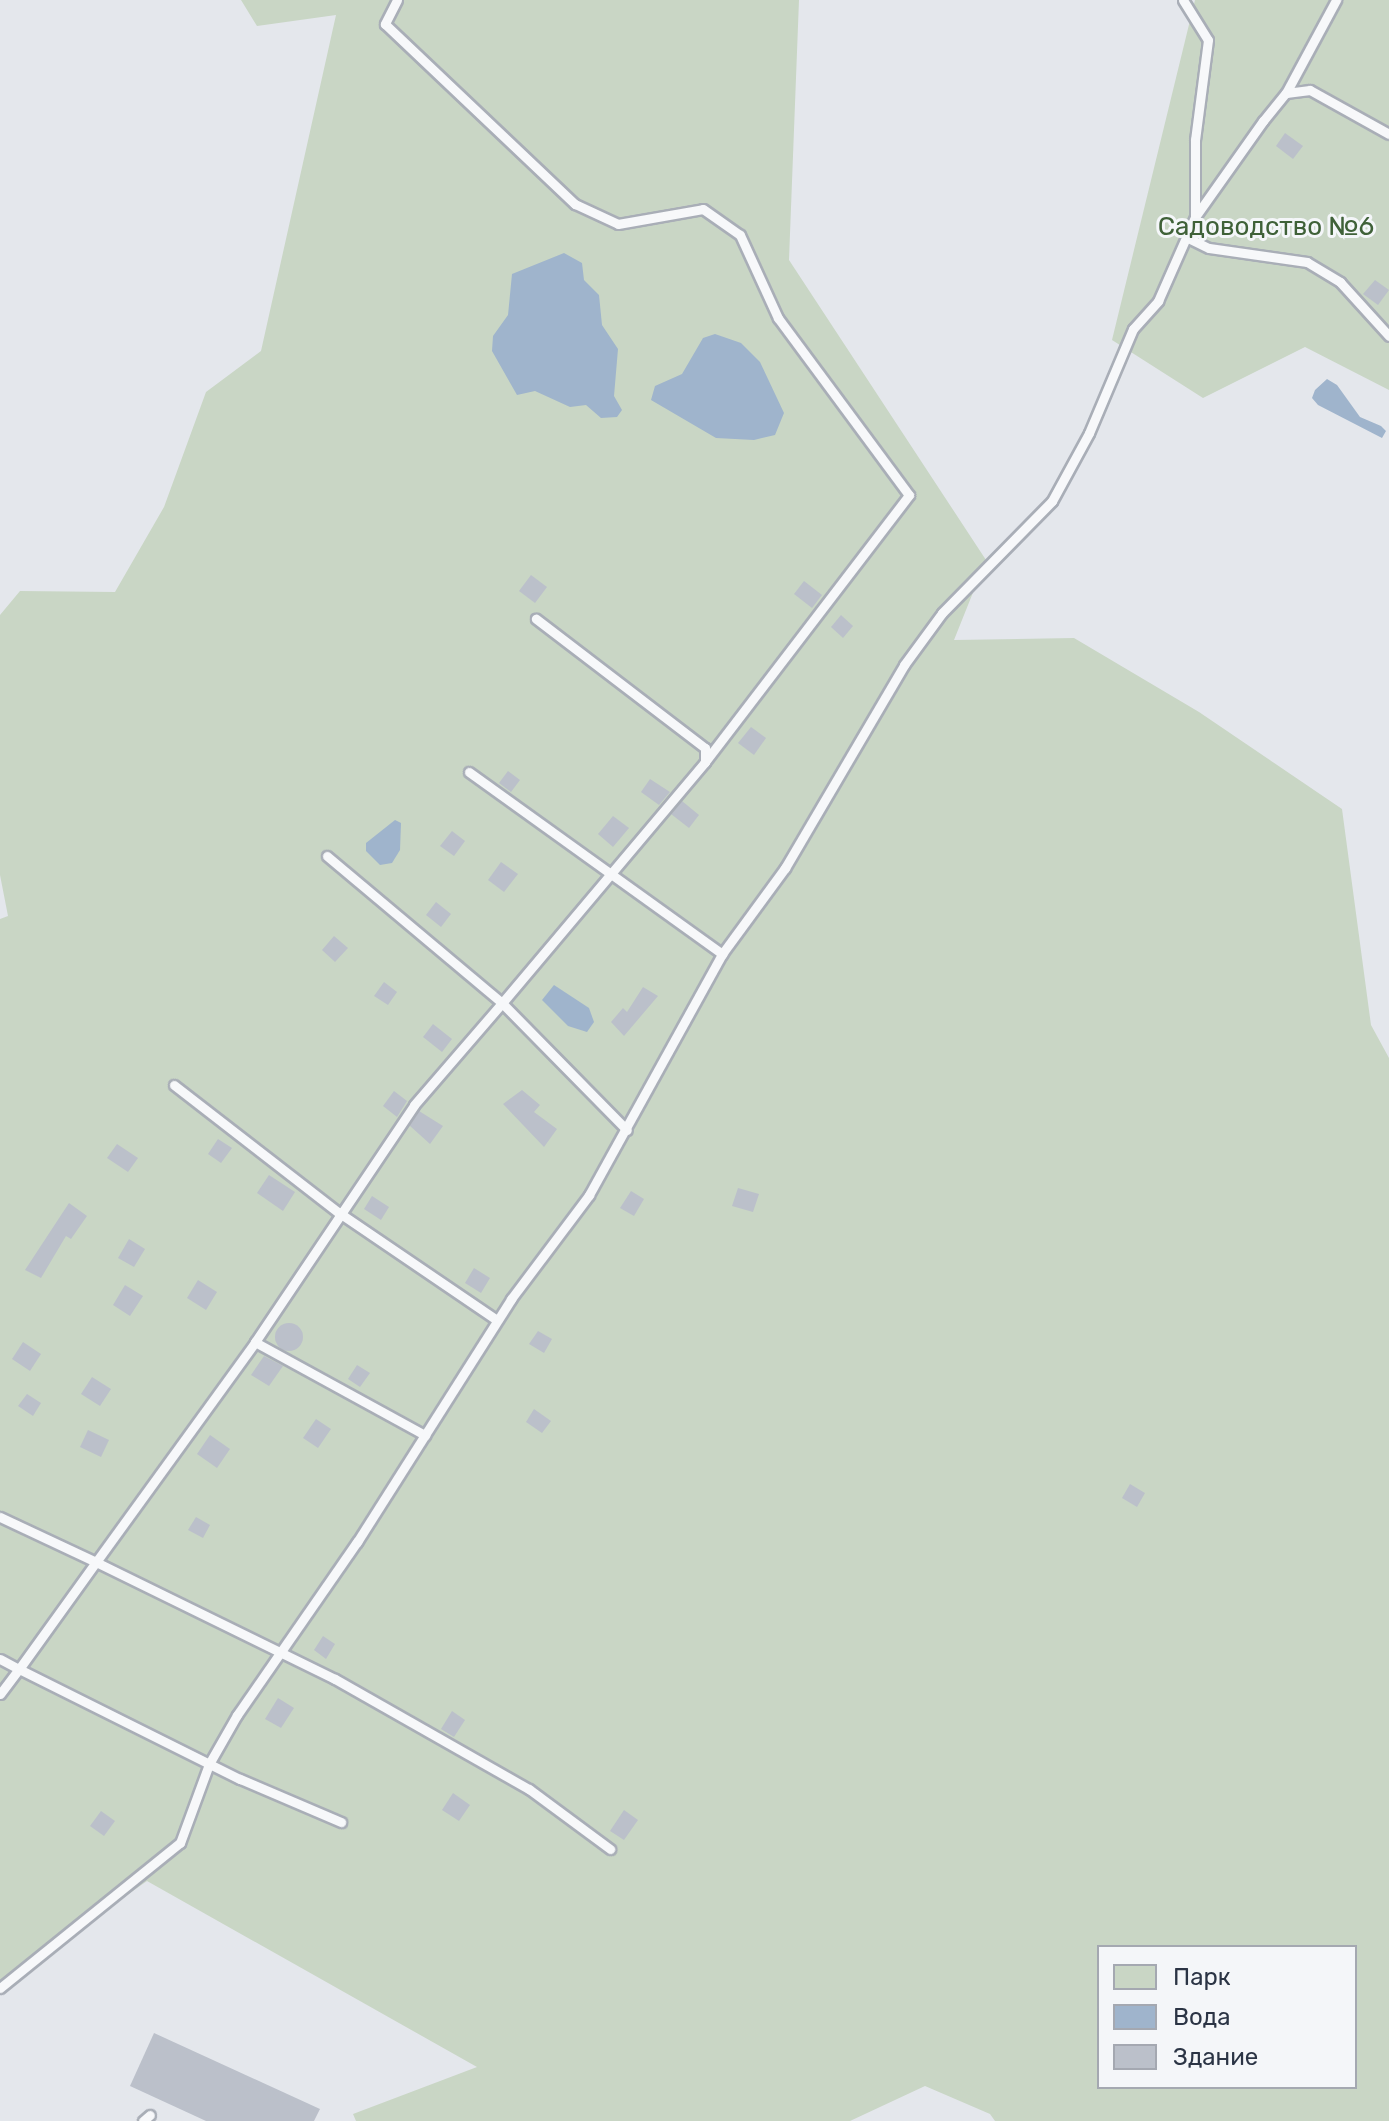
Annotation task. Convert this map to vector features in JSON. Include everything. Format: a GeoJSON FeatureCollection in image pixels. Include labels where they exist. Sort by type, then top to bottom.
{"type":"FeatureCollection","features":[{"type":"Feature","properties":{"kind":"lane"},"geometry":{"type":"LineString","coordinates":[[0,1694],[255,1342],[338,1212],[414,1105],[705,762],[909,495],[778,318],[740,235],[703,209],[618,224],[575,204],[385,24],[397,0]]}},
{"type":"Feature","properties":{"kind":"lane"},"geometry":{"type":"LineString","coordinates":[[1183,0],[1208,40],[1195,140],[1195,217]]}},
{"type":"Feature","properties":{"kind":"lane"},"geometry":{"type":"LineString","coordinates":[[0,1988],[180,1843],[209,1764],[497,1320],[589,1195],[722,954],[785,868],[867,725],[942,613],[1052,501],[1089,433],[1133,329],[1158,301],[1195,217],[1286,93],[1336,0]]}},
{"type":"Feature","properties":{"kind":"lane"},"geometry":{"type":"LineString","coordinates":[[1286,93],[1310,90],[1389,134]]}},
{"type":"Feature","properties":{"kind":"lane"},"geometry":{"type":"LineString","coordinates":[[1186,237],[1209,248],[1307,262],[1340,282],[1389,336]]}},
{"type":"Feature","properties":{"kind":"lane"},"geometry":{"type":"LineString","coordinates":[[536,619],[705,748],[705,762]]}},
{"type":"Feature","properties":{"kind":"lane"},"geometry":{"type":"LineString","coordinates":[[469,772],[609,877],[722,954]]}},
{"type":"Feature","properties":{"kind":"lane"},"geometry":{"type":"LineString","coordinates":[[327,856],[502,1003],[627,1130]]}},
{"type":"Feature","properties":{"kind":"lane"},"geometry":{"type":"LineString","coordinates":[[174,1085],[338,1212],[497,1320]]}},
{"type":"Feature","properties":{"kind":"lane"},"geometry":{"type":"LineString","coordinates":[[255,1342],[425,1435]]}},
{"type":"Feature","properties":{"kind":"lane"},"geometry":{"type":"LineString","coordinates":[[0,1517],[279,1652],[529,1789],[610,1849]]}},
{"type":"Feature","properties":{"kind":"lane"},"geometry":{"type":"LineString","coordinates":[[0,1659],[209,1764],[341,1822]]}},
{"type":"Feature","properties":{"kind":"green space"},"geometry":{"type":"Polygon","coordinates":[[[241,0],[799,0],[789,260],[986,560],[954,640],[1074,638],[1199,712],[1342,809],[1371,1025],[1389,1058],[1389,2121],[995,2121],[990,2114],[925,2086],[850,2121],[356,2121],[353,2114],[477,2067],[147,1881],[0,1984],[0,919],[8,916],[0,875],[0,615],[20,591],[115,592],[164,507],[206,392],[261,351],[336,15],[257,26],[241,0]]]}},
{"type":"Feature","properties":{"kind":"green space","name":"Садоводство №6"},"geometry":{"type":"Polygon","coordinates":[[[1195,0],[1389,0],[1389,390],[1305,347],[1203,398],[1112,340],[1195,0]]]}},
{"type":"Feature","properties":{"kind":"water"},"geometry":{"type":"Polygon","coordinates":[[[564,253],[582,263],[584,280],[599,295],[602,325],[618,349],[614,396],[622,410],[617,417],[601,418],[586,405],[570,407],[535,391],[517,395],[492,351],[493,336],[508,315],[512,274],[564,253]]]}},
{"type":"Feature","properties":{"kind":"water"},"geometry":{"type":"Polygon","coordinates":[[[715,334],[741,343],[760,362],[784,413],[775,435],[754,440],[716,438],[651,400],[655,386],[682,374],[703,338],[715,334]]]}},
{"type":"Feature","properties":{"kind":"water"},"geometry":{"type":"Polygon","coordinates":[[[1327,379],[1337,385],[1360,417],[1386,431],[1382,438],[1318,405],[1312,398],[1315,390],[1327,379]]]}},
{"type":"Feature","properties":{"kind":"water"},"geometry":{"type":"Polygon","coordinates":[[[395,820],[401,823],[400,850],[392,863],[380,865],[366,851],[366,843],[395,820]]]}},
{"type":"Feature","properties":{"kind":"water"},"geometry":{"type":"Polygon","coordinates":[[[554,985],[589,1008],[594,1022],[587,1032],[568,1026],[542,1000],[554,985]]]}},
{"type":"Feature","properties":{"kind":"building"},"geometry":{"type":"Polygon","coordinates":[[[1285,133],[1303,146],[1293,159],[1276,146],[1285,133]]]}},
{"type":"Feature","properties":{"kind":"building"},"geometry":{"type":"Polygon","coordinates":[[[1375,280],[1389,290],[1378,305],[1363,294],[1375,280]]]}},
{"type":"Feature","properties":{"kind":"building"},"geometry":{"type":"Polygon","coordinates":[[[531,575],[547,587],[535,603],[519,591],[531,575]]]}},
{"type":"Feature","properties":{"kind":"building"},"geometry":{"type":"Polygon","coordinates":[[[804,581],[822,595],[812,608],[794,594],[804,581]]]}},
{"type":"Feature","properties":{"kind":"building"},"geometry":{"type":"Polygon","coordinates":[[[841,615],[853,626],[843,638],[831,627],[841,615]]]}},
{"type":"Feature","properties":{"kind":"building"},"geometry":{"type":"Polygon","coordinates":[[[751,727],[766,738],[754,755],[738,743],[751,727]]]}},
{"type":"Feature","properties":{"kind":"building"},"geometry":{"type":"Polygon","coordinates":[[[508,771],[520,780],[511,792],[499,783],[508,771]]]}},
{"type":"Feature","properties":{"kind":"building"},"geometry":{"type":"Polygon","coordinates":[[[650,779],[670,792],[659,805],[641,792],[650,779]]]}},
{"type":"Feature","properties":{"kind":"building"},"geometry":{"type":"Polygon","coordinates":[[[682,801],[699,815],[689,828],[671,814],[682,801]]]}},
{"type":"Feature","properties":{"kind":"building"},"geometry":{"type":"Polygon","coordinates":[[[613,816],[629,828],[613,847],[598,834],[613,816]]]}},
{"type":"Feature","properties":{"kind":"building"},"geometry":{"type":"Polygon","coordinates":[[[452,831],[465,841],[454,856],[440,846],[452,831]]]}},
{"type":"Feature","properties":{"kind":"building"},"geometry":{"type":"Polygon","coordinates":[[[501,862],[518,874],[504,892],[488,880],[501,862]]]}},
{"type":"Feature","properties":{"kind":"building"},"geometry":{"type":"Polygon","coordinates":[[[436,902],[451,914],[441,927],[426,915],[436,902]]]}},
{"type":"Feature","properties":{"kind":"building"},"geometry":{"type":"Polygon","coordinates":[[[334,936],[348,948],[335,962],[322,950],[334,936]]]}},
{"type":"Feature","properties":{"kind":"building"},"geometry":{"type":"Polygon","coordinates":[[[384,982],[397,992],[388,1005],[374,996],[384,982]]]}},
{"type":"Feature","properties":{"kind":"building"},"geometry":{"type":"Polygon","coordinates":[[[643,987],[658,996],[624,1036],[611,1022],[623,1008],[627,1012],[643,987]]]}},
{"type":"Feature","properties":{"kind":"building"},"geometry":{"type":"Polygon","coordinates":[[[433,1024],[452,1039],[442,1052],[423,1037],[433,1024]]]}},
{"type":"Feature","properties":{"kind":"building"},"geometry":{"type":"Polygon","coordinates":[[[522,1090],[540,1105],[534,1112],[557,1129],[544,1147],[503,1104],[522,1090]]]}},
{"type":"Feature","properties":{"kind":"building"},"geometry":{"type":"Polygon","coordinates":[[[394,1091],[407,1101],[397,1117],[383,1106],[394,1091]]]}},
{"type":"Feature","properties":{"kind":"building"},"geometry":{"type":"Polygon","coordinates":[[[419,1111],[443,1126],[430,1144],[409,1125],[419,1111]]]}},
{"type":"Feature","properties":{"kind":"building"},"geometry":{"type":"Polygon","coordinates":[[[218,1139],[232,1148],[221,1163],[208,1154],[218,1139]]]}},
{"type":"Feature","properties":{"kind":"building"},"geometry":{"type":"Polygon","coordinates":[[[117,1144],[138,1158],[128,1172],[107,1158],[117,1144]]]}},
{"type":"Feature","properties":{"kind":"building"},"geometry":{"type":"Polygon","coordinates":[[[269,1175],[295,1192],[283,1211],[257,1193],[269,1175]]]}},
{"type":"Feature","properties":{"kind":"building"},"geometry":{"type":"Polygon","coordinates":[[[738,1188],[759,1194],[753,1212],[732,1206],[738,1188]]]}},
{"type":"Feature","properties":{"kind":"building"},"geometry":{"type":"Polygon","coordinates":[[[631,1191],[644,1199],[634,1216],[620,1208],[631,1191]]]}},
{"type":"Feature","properties":{"kind":"building"},"geometry":{"type":"Polygon","coordinates":[[[372,1196],[389,1207],[381,1220],[364,1209],[372,1196]]]}},
{"type":"Feature","properties":{"kind":"building"},"geometry":{"type":"Polygon","coordinates":[[[69,1203],[87,1216],[71,1239],[66,1236],[41,1278],[25,1270],[69,1203]]]}},
{"type":"Feature","properties":{"kind":"building"},"geometry":{"type":"Polygon","coordinates":[[[129,1239],[145,1249],[134,1267],[118,1258],[129,1239]]]}},
{"type":"Feature","properties":{"kind":"building"},"geometry":{"type":"Polygon","coordinates":[[[474,1268],[490,1278],[481,1293],[465,1283],[474,1268]]]}},
{"type":"Feature","properties":{"kind":"building"},"geometry":{"type":"Polygon","coordinates":[[[198,1280],[217,1292],[206,1310],[187,1298],[198,1280]]]}},
{"type":"Feature","properties":{"kind":"building"},"geometry":{"type":"Polygon","coordinates":[[[125,1285],[143,1296],[130,1316],[113,1305],[125,1285]]]}},
{"type":"Feature","properties":{"kind":"building"},"geometry":{"type":"Polygon","coordinates":[[[289,1323],[299,1327],[303,1337],[299,1347],[289,1351],[279,1347],[275,1337],[279,1327],[289,1323]]]}},
{"type":"Feature","properties":{"kind":"building"},"geometry":{"type":"Polygon","coordinates":[[[538,1331],[552,1339],[544,1353],[529,1344],[538,1331]]]}},
{"type":"Feature","properties":{"kind":"building"},"geometry":{"type":"Polygon","coordinates":[[[23,1342],[41,1354],[30,1371],[12,1359],[23,1342]]]}},
{"type":"Feature","properties":{"kind":"building"},"geometry":{"type":"Polygon","coordinates":[[[264,1356],[283,1366],[269,1386],[251,1375],[264,1356]]]}},
{"type":"Feature","properties":{"kind":"building"},"geometry":{"type":"Polygon","coordinates":[[[357,1365],[370,1373],[360,1387],[348,1379],[357,1365]]]}},
{"type":"Feature","properties":{"kind":"building"},"geometry":{"type":"Polygon","coordinates":[[[92,1377],[111,1389],[100,1406],[81,1394],[92,1377]]]}},
{"type":"Feature","properties":{"kind":"building"},"geometry":{"type":"Polygon","coordinates":[[[27,1394],[41,1403],[33,1416],[18,1406],[27,1394]]]}},
{"type":"Feature","properties":{"kind":"building"},"geometry":{"type":"Polygon","coordinates":[[[534,1409],[551,1421],[542,1433],[526,1422],[534,1409]]]}},
{"type":"Feature","properties":{"kind":"building"},"geometry":{"type":"Polygon","coordinates":[[[316,1419],[331,1429],[318,1448],[303,1438],[316,1419]]]}},
{"type":"Feature","properties":{"kind":"building"},"geometry":{"type":"Polygon","coordinates":[[[88,1430],[109,1440],[101,1457],[80,1447],[88,1430]]]}},
{"type":"Feature","properties":{"kind":"building"},"geometry":{"type":"Polygon","coordinates":[[[210,1435],[230,1449],[217,1468],[197,1454],[210,1435]]]}},
{"type":"Feature","properties":{"kind":"building"},"geometry":{"type":"Polygon","coordinates":[[[1130,1484],[1145,1493],[1137,1507],[1122,1498],[1130,1484]]]}},
{"type":"Feature","properties":{"kind":"building"},"geometry":{"type":"Polygon","coordinates":[[[196,1517],[210,1525],[203,1538],[188,1530],[196,1517]]]}},
{"type":"Feature","properties":{"kind":"building"},"geometry":{"type":"Polygon","coordinates":[[[323,1636],[335,1644],[326,1659],[314,1650],[323,1636]]]}},
{"type":"Feature","properties":{"kind":"building"},"geometry":{"type":"Polygon","coordinates":[[[278,1698],[294,1708],[281,1728],[265,1719],[278,1698]]]}},
{"type":"Feature","properties":{"kind":"building"},"geometry":{"type":"Polygon","coordinates":[[[452,1711],[465,1720],[454,1737],[441,1729],[452,1711]]]}},
{"type":"Feature","properties":{"kind":"building"},"geometry":{"type":"Polygon","coordinates":[[[453,1793],[470,1805],[459,1821],[442,1810],[453,1793]]]}},
{"type":"Feature","properties":{"kind":"building"},"geometry":{"type":"Polygon","coordinates":[[[624,1810],[638,1820],[624,1840],[610,1831],[624,1810]]]}},
{"type":"Feature","properties":{"kind":"building"},"geometry":{"type":"Polygon","coordinates":[[[101,1811],[115,1821],[104,1836],[90,1826],[101,1811]]]}},
{"type":"Feature","properties":{"kind":"building"},"geometry":{"type":"Polygon","coordinates":[[[154,2033],[320,2109],[314,2121],[206,2121],[130,2086],[154,2033]]]}}]}
